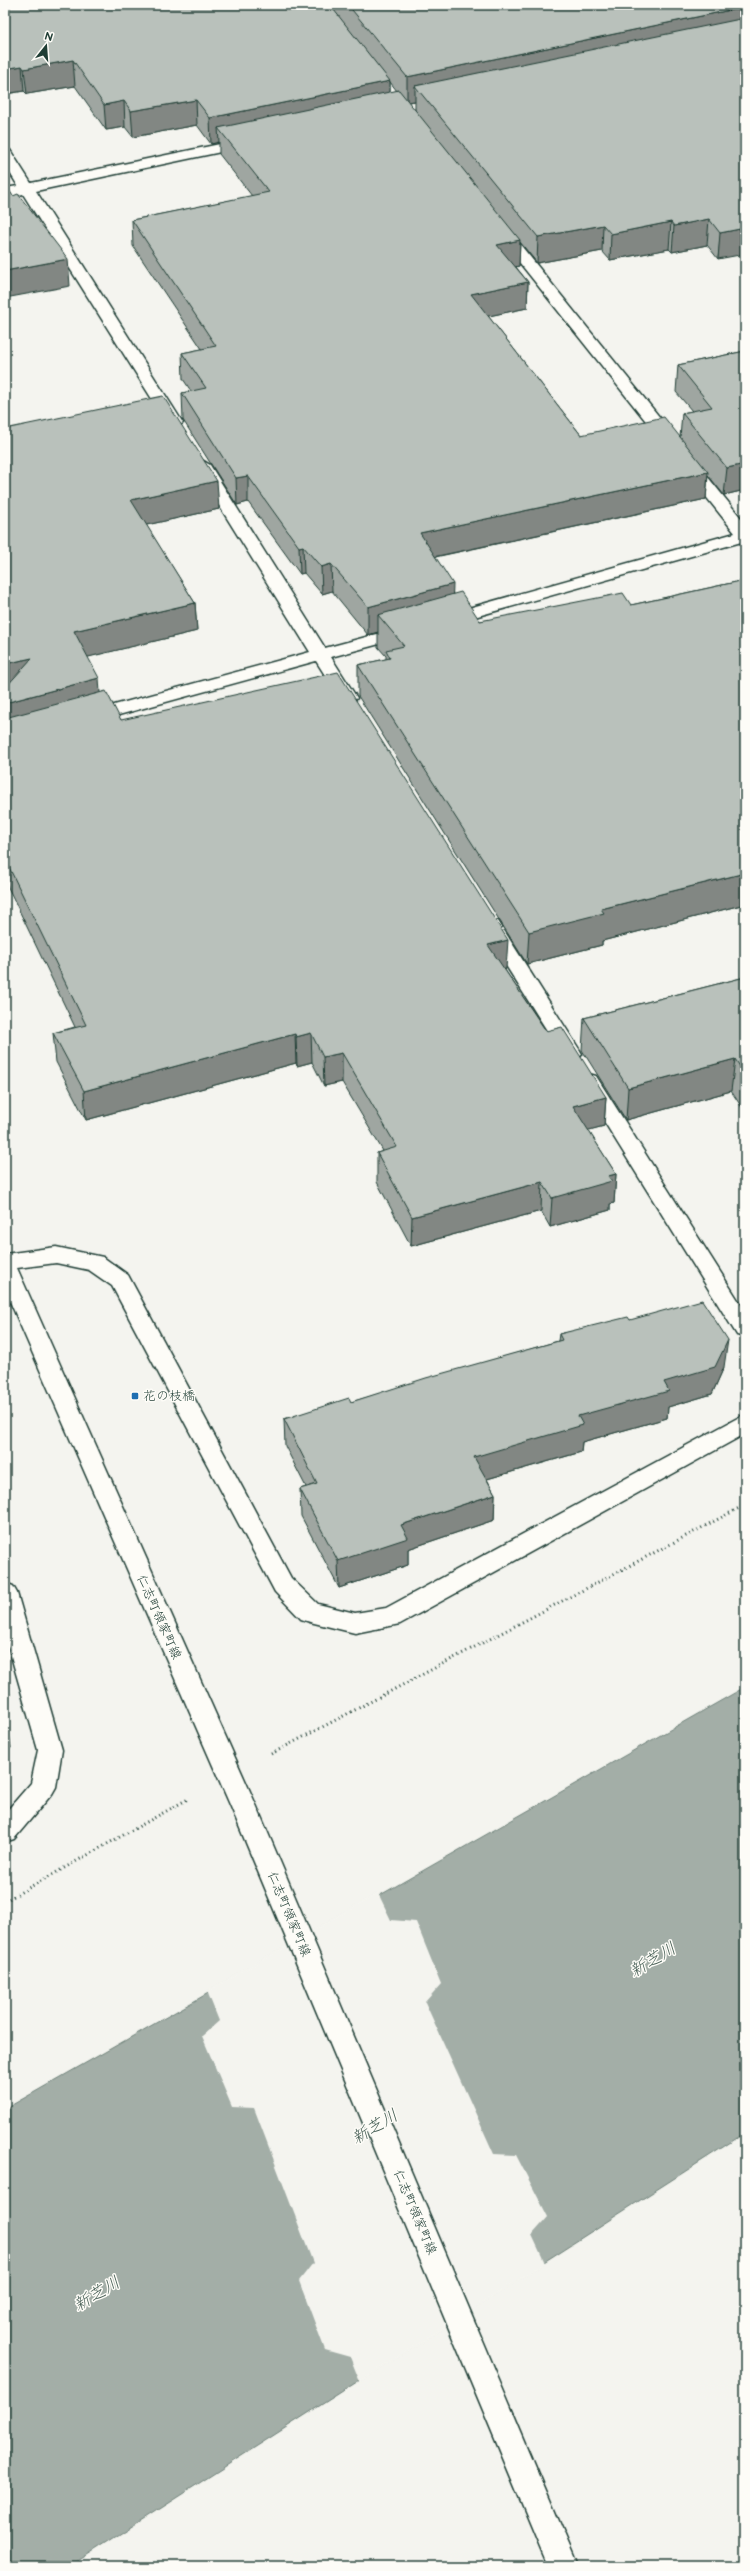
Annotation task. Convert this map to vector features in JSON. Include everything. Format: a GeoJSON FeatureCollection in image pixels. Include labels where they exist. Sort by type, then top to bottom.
{"type":"FeatureCollection","features":[{"type":"Feature","properties":{"kind":"street"},"geometry":{"type":"LineString","coordinates":[[5,193],[265,138]]}},
{"type":"Feature","properties":{"kind":"street"},"geometry":{"type":"LineString","coordinates":[[5,153],[360,716]]}},
{"type":"Feature","properties":{"kind":"street"},"geometry":{"type":"LineString","coordinates":[[67,724],[321,655],[745,535],[492,220]]}},
{"type":"Feature","properties":{"kind":"street"},"geometry":{"type":"LineString","coordinates":[[482,911],[745,1329]]}},
{"type":"Feature","properties":{"kind":"street"},"geometry":{"type":"LineString","coordinates":[[5,1264],[56,1255],[95,1263],[120,1281],[283,1585],[310,1612],[355,1624],[391,1617],[745,1423]]}},
{"type":"Feature","properties":{"kind":"street","name":"仁志町領家町線"},"geometry":{"type":"LineString","coordinates":[[5,1264],[244,1807],[564,2566]]}},
{"type":"Feature","properties":{"kind":"street"},"geometry":{"type":"LineString","coordinates":[[5,1593],[50,1750],[43,1787],[5,1831]]}},
{"type":"Feature","properties":{"kind":"path"},"geometry":{"type":"LineString","coordinates":[[293,1743],[745,1505]]}},
{"type":"Feature","properties":{"kind":"path"},"geometry":{"type":"LineString","coordinates":[[5,1901],[163,1812]]}},
{"type":"Feature","properties":{"kind":"water","name":"新芝川"},"geometry":{"type":"Polygon","coordinates":[[[745,1687],[745,2133],[70,2566],[5,2566],[5,2109],[745,1687]]]}},
{"type":"Feature","properties":{"kind":"pier"},"geometry":{"type":"Polygon","coordinates":[[[378,1893],[391,1920],[416,1922],[441,1984],[425,2002],[494,2154],[516,2155],[548,2217],[532,2235],[545,2263],[360,2382],[350,2357],[325,2350],[299,2281],[313,2263],[254,2108],[232,2107],[202,2036],[219,2021],[207,1991],[378,1893]]]}},
{"type":"Feature","properties":{"kind":"building"},"geometry":{"type":"Polygon","coordinates":[[[5,5],[330,5],[390,81],[210,118],[196,100],[131,111],[124,101],[104,105],[73,60],[24,69],[22,66],[5,69],[5,5]]]}},
{"type":"Feature","properties":{"kind":"building"},"geometry":{"type":"Polygon","coordinates":[[[348,5],[745,5],[745,7],[407,77],[348,5]]]}},
{"type":"Feature","properties":{"kind":"building"},"geometry":{"type":"Polygon","coordinates":[[[745,18],[745,228],[720,233],[709,219],[674,226],[671,222],[611,234],[603,225],[538,237],[415,86],[745,18]]]}},
{"type":"Feature","properties":{"kind":"building"},"geometry":{"type":"Polygon","coordinates":[[[399,90],[520,240],[497,245],[528,282],[471,294],[581,435],[664,417],[708,472],[420,533],[453,584],[368,607],[331,564],[321,567],[303,546],[299,547],[248,476],[236,478],[182,393],[206,388],[182,353],[216,346],[132,220],[269,192],[218,128],[399,90]]]}},
{"type":"Feature","properties":{"kind":"building"},"geometry":{"type":"Polygon","coordinates":[[[5,184],[13,196],[18,194],[68,259],[5,271],[5,184]]]}},
{"type":"Feature","properties":{"kind":"building"},"geometry":{"type":"Polygon","coordinates":[[[745,351],[745,464],[727,468],[682,413],[712,407],[678,365],[745,351]]]}},
{"type":"Feature","properties":{"kind":"building"},"geometry":{"type":"Polygon","coordinates":[[[163,396],[217,481],[131,500],[195,603],[74,631],[99,678],[5,703],[5,688],[32,658],[5,664],[5,429],[163,396]]]}},
{"type":"Feature","properties":{"kind":"building"},"geometry":{"type":"Polygon","coordinates":[[[745,580],[745,873],[601,909],[604,913],[529,932],[358,665],[390,658],[386,650],[404,646],[378,615],[461,592],[480,621],[623,593],[631,605],[745,580]]]}},
{"type":"Feature","properties":{"kind":"building"},"geometry":{"type":"Polygon","coordinates":[[[338,672],[508,940],[488,945],[546,1031],[562,1027],[606,1097],[573,1106],[616,1174],[608,1176],[612,1181],[552,1198],[542,1182],[412,1217],[377,1153],[397,1147],[342,1053],[323,1057],[311,1033],[296,1037],[295,1034],[84,1091],[53,1033],[86,1025],[5,859],[5,718],[106,691],[121,720],[338,672]]]}},
{"type":"Feature","properties":{"kind":"building"},"geometry":{"type":"Polygon","coordinates":[[[745,977],[745,1074],[735,1059],[628,1088],[584,1018],[745,977]]]}},
{"type":"Feature","properties":{"kind":"building"},"geometry":{"type":"Polygon","coordinates":[[[702,1300],[728,1340],[715,1367],[664,1382],[669,1391],[578,1416],[583,1425],[474,1457],[495,1494],[401,1525],[408,1538],[338,1561],[300,1489],[317,1484],[284,1419],[349,1398],[351,1402],[426,1378],[562,1340],[559,1334],[628,1317],[630,1320],[702,1300]]]}},
{"type":"Feature","properties":{"kind":"building"},"geometry":{"type":"Polygon","coordinates":[[[5,1717],[8,1724],[5,1725],[5,1717]]]}},
{"type":"Feature","properties":{"kind":"place","name":"花の枝橋"},"geometry":{"type":"Point","coordinates":[135,1396]}}]}
